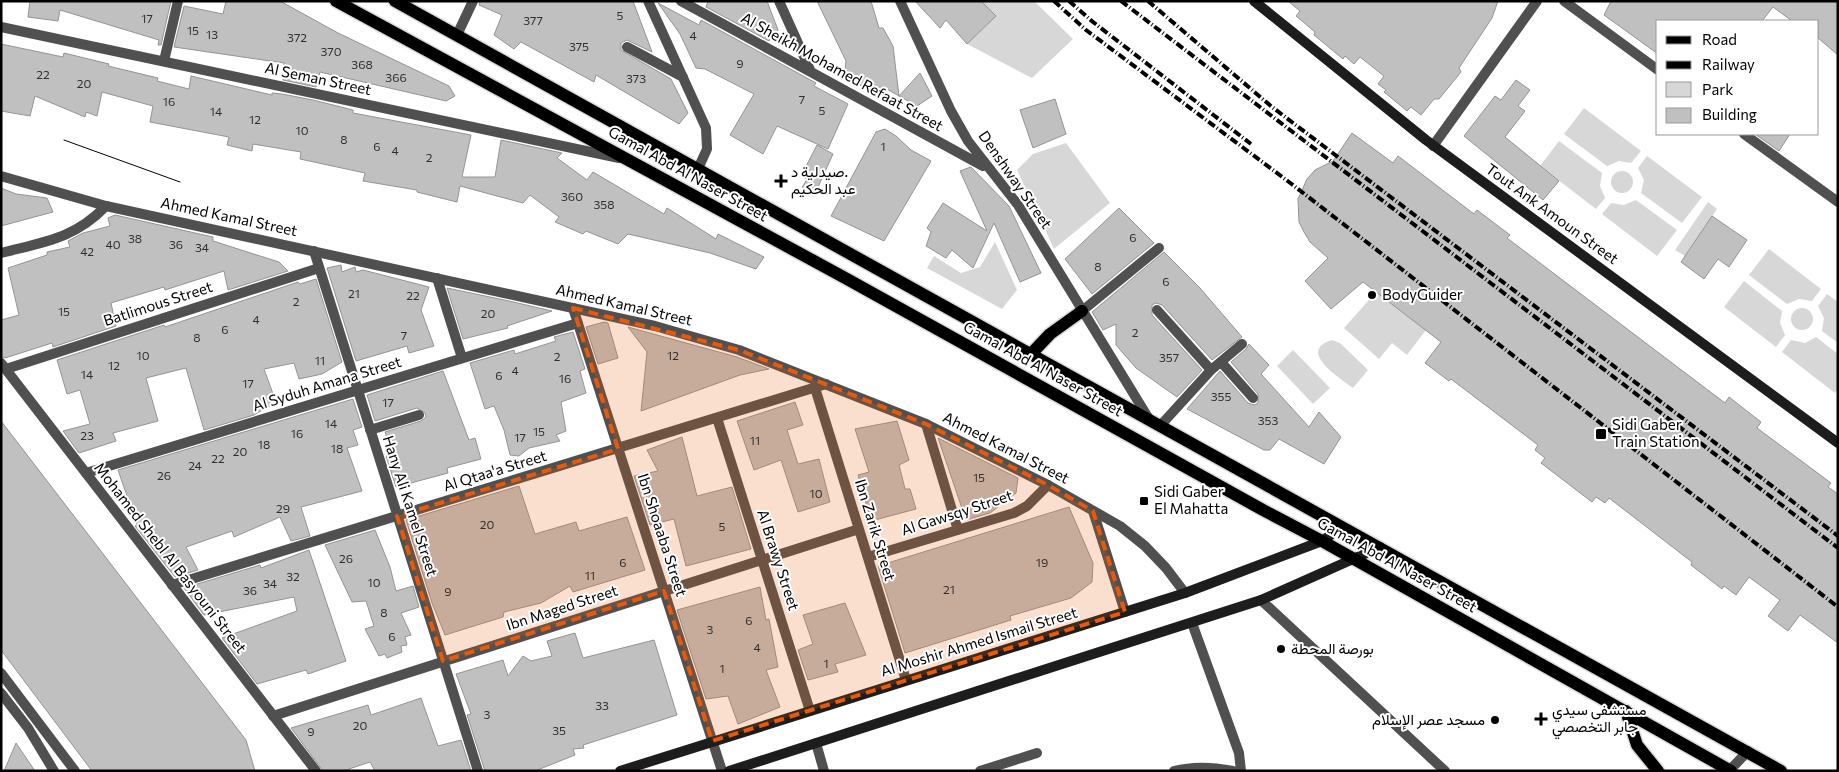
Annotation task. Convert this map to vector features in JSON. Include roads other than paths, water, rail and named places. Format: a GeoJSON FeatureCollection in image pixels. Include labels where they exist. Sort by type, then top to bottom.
{"type":"FeatureCollection","features":[{"type":"Feature","properties":{"kind":"main road","name":"Gamal Abd Al Naser Street"},"geometry":{"type":"LineString","coordinates":[[336,1],[629,160],[1262,510],[1354,558],[1410,592],[1730,770]]}},
{"type":"Feature","properties":{"kind":"main road","name":"Gamal Abd Al Naser Street"},"geometry":{"type":"LineString","coordinates":[[395,1],[697,171],[1032,353],[1781,771]]}},
{"type":"Feature","properties":{"kind":"main road","name":"Tout Ank Amoun Street"},"geometry":{"type":"LineString","coordinates":[[1259,3],[1433,146],[1838,443]]}},
{"type":"Feature","properties":{"kind":"main road"},"geometry":{"type":"LineString","coordinates":[[1032,353],[1050,334],[1082,311]]}},
{"type":"Feature","properties":{"kind":"main road","name":"Al Moshir Ahmed Ismail Street"},"geometry":{"type":"LineString","coordinates":[[620,771],[1185,593],[1322,541],[1342,527]]}},
{"type":"Feature","properties":{"kind":"main road"},"geometry":{"type":"LineString","coordinates":[[729,771],[1261,600],[1380,547]]}},
{"type":"Feature","properties":{"kind":"main road"},"geometry":{"type":"LineString","coordinates":[[1626,711],[1637,745],[1658,771]]}},
{"type":"Feature","properties":{"kind":"street"},"geometry":{"type":"LineString","coordinates":[[164,61],[178,1]]}},
{"type":"Feature","properties":{"kind":"street"},"geometry":{"type":"LineString","coordinates":[[457,35],[473,1]]}},
{"type":"Feature","properties":{"kind":"street"},"geometry":{"type":"LineString","coordinates":[[648,1],[708,135],[707,149],[697,171]]}},
{"type":"Feature","properties":{"kind":"street","name":"Al Sheikh Mohamed Refaat Street"},"geometry":{"type":"LineString","coordinates":[[682,1],[988,169]]}},
{"type":"Feature","properties":{"kind":"street"},"geometry":{"type":"LineString","coordinates":[[779,1],[811,72]]}},
{"type":"Feature","properties":{"kind":"street","name":"Denshway Street"},"geometry":{"type":"LineString","coordinates":[[900,1],[955,118],[968,141],[1018,205],[1082,311],[1155,423]]}},
{"type":"Feature","properties":{"kind":"street"},"geometry":{"type":"LineString","coordinates":[[1433,146],[1538,1]]}},
{"type":"Feature","properties":{"kind":"street"},"geometry":{"type":"LineString","coordinates":[[1564,1],[1656,69]]}},
{"type":"Feature","properties":{"kind":"street","name":"Al Seman Street"},"geometry":{"type":"LineString","coordinates":[[1,27],[629,160]]}},
{"type":"Feature","properties":{"kind":"street"},"geometry":{"type":"LineString","coordinates":[[627,47],[683,77]]}},
{"type":"Feature","properties":{"kind":"street"},"geometry":{"type":"LineString","coordinates":[[1745,135],[1838,202]]}},
{"type":"Feature","properties":{"kind":"street","name":"Ahmed Kamal Street"},"geometry":{"type":"LineString","coordinates":[[1,176],[106,206],[655,326],[739,350],[926,424],[1048,485],[1120,526],[1145,546],[1166,568],[1185,593]]}},
{"type":"Feature","properties":{"kind":"street"},"geometry":{"type":"LineString","coordinates":[[1,253],[59,238],[77,231],[106,206]]}},
{"type":"Feature","properties":{"kind":"street"},"geometry":{"type":"LineString","coordinates":[[1082,311],[1159,248]]}},
{"type":"Feature","properties":{"kind":"street","name":"Hany Ali Kamel Street"},"geometry":{"type":"LineString","coordinates":[[314,251],[478,771]]}},
{"type":"Feature","properties":{"kind":"street","name":"Batlimous Street"},"geometry":{"type":"LineString","coordinates":[[3,366],[319,268]]}},
{"type":"Feature","properties":{"kind":"street"},"geometry":{"type":"LineString","coordinates":[[437,278],[462,358]]}},
{"type":"Feature","properties":{"kind":"street","name":"Ibn Shoaaba Street"},"geometry":{"type":"LineString","coordinates":[[572,308],[722,771]]}},
{"type":"Feature","properties":{"kind":"street"},"geometry":{"type":"LineString","coordinates":[[1157,310],[1212,370]]}},
{"type":"Feature","properties":{"kind":"street","name":"Al Syduh Amana Street"},"geometry":{"type":"LineString","coordinates":[[86,473],[578,323]]}},
{"type":"Feature","properties":{"kind":"street"},"geometry":{"type":"LineString","coordinates":[[1155,423],[1242,344]]}},
{"type":"Feature","properties":{"kind":"street"},"geometry":{"type":"LineString","coordinates":[[1221,362],[1253,398]]}},
{"type":"Feature","properties":{"kind":"street","name":"Mohamed Shebl Al Basyouni Street"},"geometry":{"type":"LineString","coordinates":[[3,366],[316,771]]}},
{"type":"Feature","properties":{"kind":"street","name":"Al Qtaa'a Street"},"geometry":{"type":"LineString","coordinates":[[172,585],[826,384]]}},
{"type":"Feature","properties":{"kind":"street","name":"Ibn Zarik Street"},"geometry":{"type":"LineString","coordinates":[[815,388],[906,680]]}},
{"type":"Feature","properties":{"kind":"street"},"geometry":{"type":"LineString","coordinates":[[370,430],[419,415]]}},
{"type":"Feature","properties":{"kind":"street","name":"Al Brawy Street"},"geometry":{"type":"LineString","coordinates":[[717,418],[810,711]]}},
{"type":"Feature","properties":{"kind":"street"},"geometry":{"type":"LineString","coordinates":[[926,424],[958,530]]}},
{"type":"Feature","properties":{"kind":"street","name":"Al Gawsqy Street"},"geometry":{"type":"LineString","coordinates":[[868,557],[1014,513],[1033,502],[1048,485]]}},
{"type":"Feature","properties":{"kind":"street"},"geometry":{"type":"LineString","coordinates":[[1093,511],[1125,612]]}},
{"type":"Feature","properties":{"kind":"street","name":"Ibn Maged Street"},"geometry":{"type":"LineString","coordinates":[[273,716],[859,529]]}},
{"type":"Feature","properties":{"kind":"street"},"geometry":{"type":"LineString","coordinates":[[1261,600],[1445,771]]}},
{"type":"Feature","properties":{"kind":"street"},"geometry":{"type":"LineString","coordinates":[[1192,623],[1239,752],[1241,771]]}},
{"type":"Feature","properties":{"kind":"street"},"geometry":{"type":"LineString","coordinates":[[1,673],[75,771]]}},
{"type":"Feature","properties":{"kind":"street"},"geometry":{"type":"LineString","coordinates":[[1,693],[28,728],[54,771]]}},
{"type":"Feature","properties":{"kind":"street"},"geometry":{"type":"LineString","coordinates":[[816,743],[824,771]]}},
{"type":"Feature","properties":{"kind":"street"},"geometry":{"type":"LineString","coordinates":[[1730,770],[1748,751]]}},
{"type":"Feature","properties":{"kind":"street"},"geometry":{"type":"LineString","coordinates":[[980,771],[1037,753]]}},
{"type":"Feature","properties":{"kind":"street"},"geometry":{"type":"LineString","coordinates":[[1174,771],[1184,768],[1216,767],[1233,771]]}},
{"type":"Feature","properties":{"kind":"tram line"},"geometry":{"type":"LineString","coordinates":[[64,140],[180,182]]}},
{"type":"Feature","properties":{"kind":"railway"},"geometry":{"type":"LineString","coordinates":[[1054,1],[1086,30],[1289,182],[1838,607]]}},
{"type":"Feature","properties":{"kind":"railway"},"geometry":{"type":"LineString","coordinates":[[1069,1],[1093,22],[1251,144]]}},
{"type":"Feature","properties":{"kind":"railway"},"geometry":{"type":"LineString","coordinates":[[1121,1],[1838,548]]}},
{"type":"Feature","properties":{"kind":"railway"},"geometry":{"type":"LineString","coordinates":[[1148,1],[1272,107],[1838,536]]}},
{"type":"Feature","properties":{"kind":"place","name":"صيدلية د. عبد الحكيم"},"geometry":{"type":"Point","coordinates":[781,181]}},
{"type":"Feature","properties":{"kind":"place","name":"BodyGuider"},"geometry":{"type":"Point","coordinates":[1372,295]}},
{"type":"Feature","properties":{"kind":"place","name":"Sidi Gaber Train Station"},"geometry":{"type":"Point","coordinates":[1601,434]}},
{"type":"Feature","properties":{"kind":"place","name":"Sidi Gaber El Mahatta"},"geometry":{"type":"Point","coordinates":[1144,501]}},
{"type":"Feature","properties":{"kind":"place","name":"بورصة المحطة"},"geometry":{"type":"Point","coordinates":[1281,649]}},
{"type":"Feature","properties":{"kind":"place","name":"مستشفى سيدي جابر التخصصي"},"geometry":{"type":"Point","coordinates":[1541,719]}},
{"type":"Feature","properties":{"kind":"place","name":"مسجد عصر الإسلام"},"geometry":{"type":"Point","coordinates":[1495,720]}}]}
